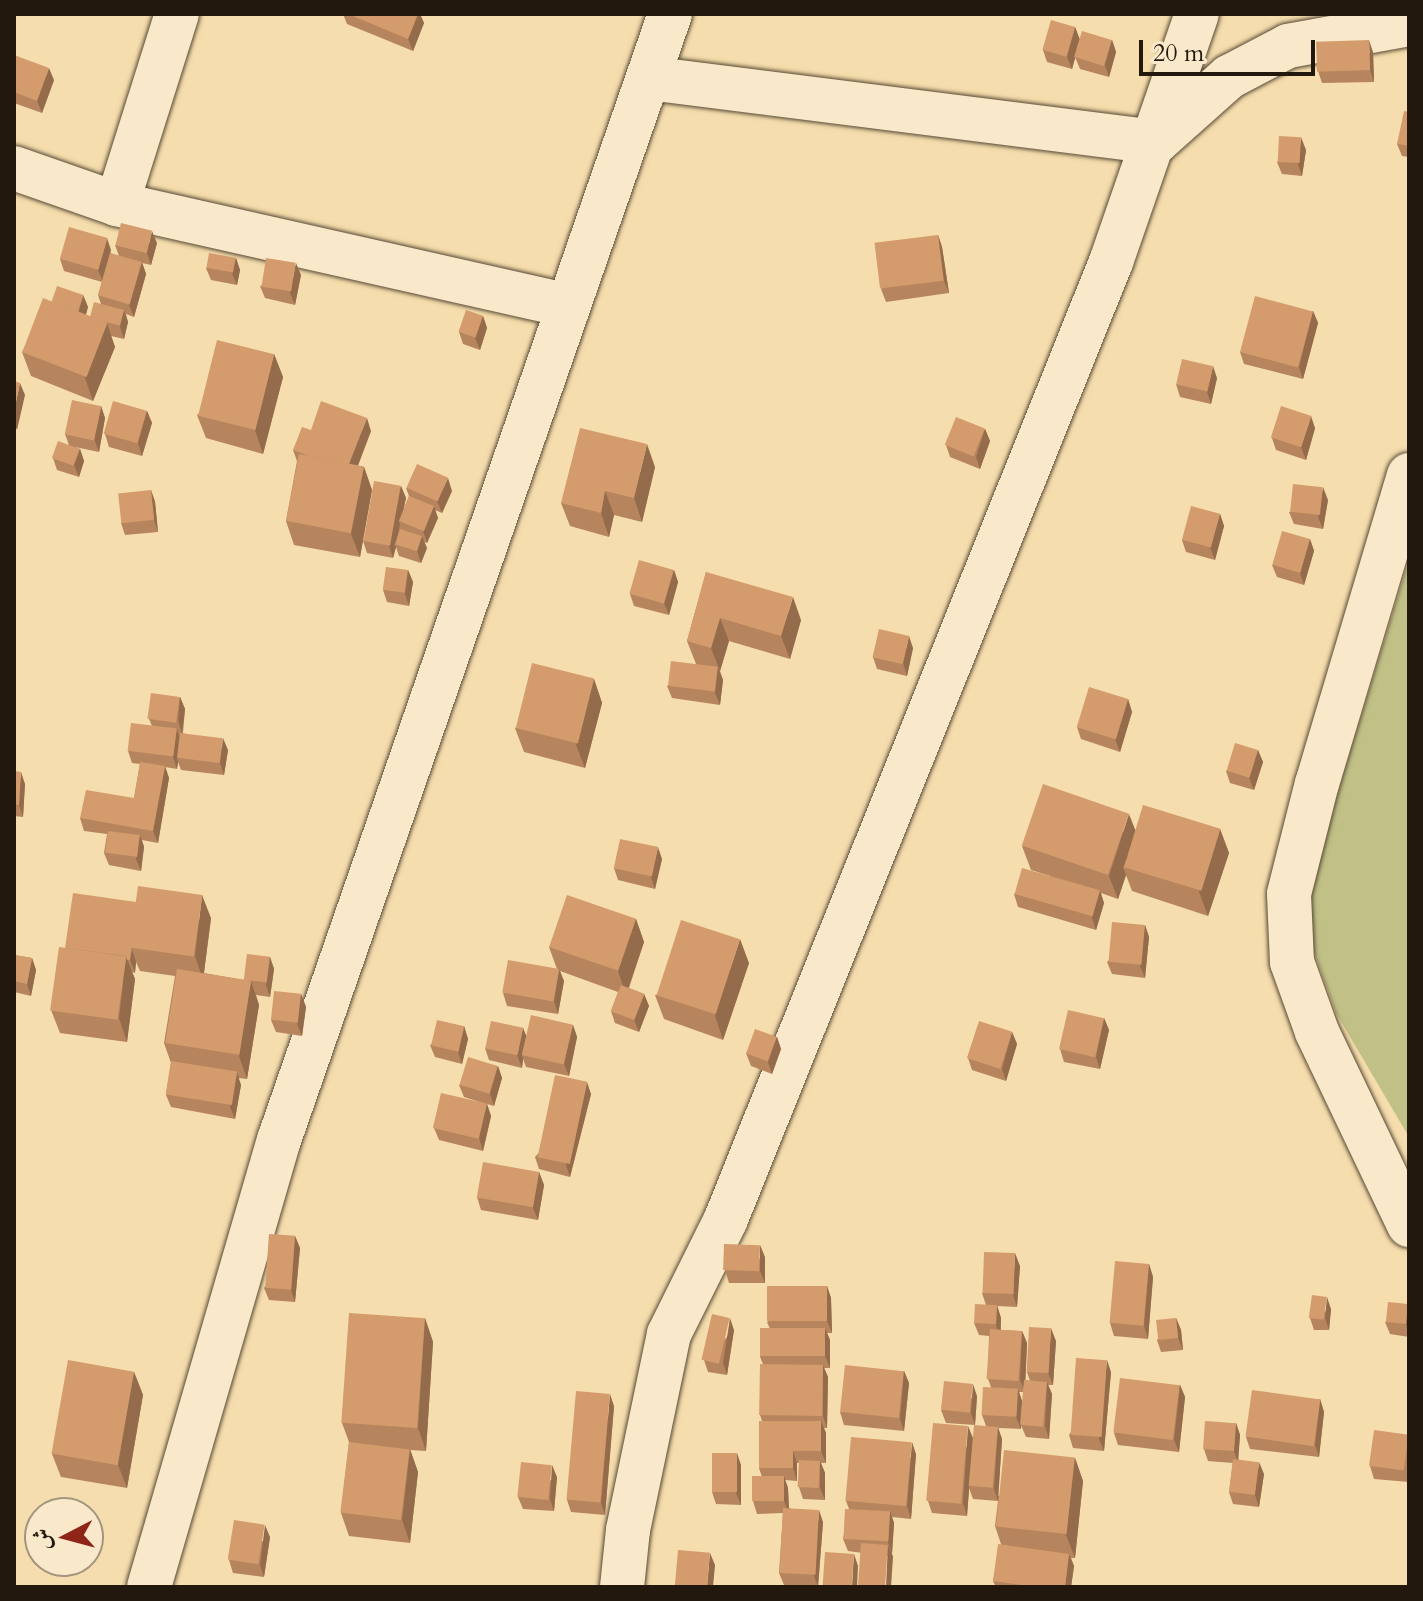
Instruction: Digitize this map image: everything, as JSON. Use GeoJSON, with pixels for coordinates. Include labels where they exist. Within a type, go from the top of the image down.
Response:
{"type":"FeatureCollection","features":[{"type":"Feature","properties":{"kind":"street"},"geometry":{"type":"LineString","coordinates":[[117,204],[177,14]]}},
{"type":"Feature","properties":{"kind":"street"},"geometry":{"type":"LineString","coordinates":[[149,1587],[279,1140],[670,14]]}},
{"type":"Feature","properties":{"kind":"street"},"geometry":{"type":"LineString","coordinates":[[622,1587],[628,1530],[669,1334],[726,1219],[1156,142],[1197,14]]}},
{"type":"Feature","properties":{"kind":"street"},"geometry":{"type":"LineString","coordinates":[[648,78],[1156,142],[1229,77],[1288,46],[1409,24]]}},
{"type":"Feature","properties":{"kind":"street"},"geometry":{"type":"LineString","coordinates":[[14,168],[117,204],[568,306]]}},
{"type":"Feature","properties":{"kind":"street"},"geometry":{"type":"LineString","coordinates":[[1409,475],[1317,783],[1289,894],[1292,962],[1317,1032],[1409,1225]]}},
{"type":"Feature","properties":{"kind":"shaded area"},"geometry":{"type":"Polygon","coordinates":[[[1409,560],[1409,1137],[1336,1013],[1308,935],[1308,889],[1409,560]]]}},
{"type":"Feature","properties":{"kind":"building"},"geometry":{"type":"Polygon","coordinates":[[[348,14],[418,14],[408,39],[348,14]]]}},
{"type":"Feature","properties":{"kind":"building"},"geometry":{"type":"Polygon","coordinates":[[[1051,20],[1075,27],[1066,57],[1042,50],[1051,20]]]}},
{"type":"Feature","properties":{"kind":"building"},"geometry":{"type":"Polygon","coordinates":[[[1082,31],[1112,40],[1104,66],[1074,57],[1082,31]]]}},
{"type":"Feature","properties":{"kind":"building"},"geometry":{"type":"Polygon","coordinates":[[[1369,40],[1370,70],[1317,72],[1316,42],[1369,40]]]}},
{"type":"Feature","properties":{"kind":"building"},"geometry":{"type":"Polygon","coordinates":[[[14,55],[49,68],[37,101],[14,92],[14,55]]]}},
{"type":"Feature","properties":{"kind":"building"},"geometry":{"type":"Polygon","coordinates":[[[1404,111],[1409,112],[1409,146],[1397,144],[1404,111]]]}},
{"type":"Feature","properties":{"kind":"building"},"geometry":{"type":"Polygon","coordinates":[[[1279,136],[1301,137],[1300,163],[1278,162],[1279,136]]]}},
{"type":"Feature","properties":{"kind":"building"},"geometry":{"type":"Polygon","coordinates":[[[121,223],[152,231],[146,253],[115,245],[121,223]]]}},
{"type":"Feature","properties":{"kind":"building"},"geometry":{"type":"Polygon","coordinates":[[[69,227],[107,238],[98,270],[60,259],[69,227]]]}},
{"type":"Feature","properties":{"kind":"building"},"geometry":{"type":"Polygon","coordinates":[[[938,235],[944,281],[880,288],[874,243],[938,235]]]}},
{"type":"Feature","properties":{"kind":"building"},"geometry":{"type":"Polygon","coordinates":[[[110,253],[142,262],[130,304],[98,295],[110,253]]]}},
{"type":"Feature","properties":{"kind":"building"},"geometry":{"type":"Polygon","coordinates":[[[209,253],[236,258],[233,272],[206,268],[209,253]]]}},
{"type":"Feature","properties":{"kind":"building"},"geometry":{"type":"Polygon","coordinates":[[[266,258],[296,263],[291,291],[261,287],[266,258]]]}},
{"type":"Feature","properties":{"kind":"building"},"geometry":{"type":"Polygon","coordinates":[[[57,286],[83,295],[78,311],[51,302],[57,286]]]}},
{"type":"Feature","properties":{"kind":"building"},"geometry":{"type":"Polygon","coordinates":[[[1255,296],[1313,312],[1298,368],[1240,352],[1255,296]]]}},
{"type":"Feature","properties":{"kind":"building"},"geometry":{"type":"Polygon","coordinates":[[[43,298],[107,323],[87,377],[22,352],[43,298]]]}},
{"type":"Feature","properties":{"kind":"building"},"geometry":{"type":"Polygon","coordinates":[[[94,302],[124,310],[120,325],[90,317],[94,302]]]}},
{"type":"Feature","properties":{"kind":"building"},"geometry":{"type":"Polygon","coordinates":[[[466,310],[483,316],[476,338],[459,332],[466,310]]]}},
{"type":"Feature","properties":{"kind":"building"},"geometry":{"type":"Polygon","coordinates":[[[217,340],[274,354],[255,430],[198,416],[217,340]]]}},
{"type":"Feature","properties":{"kind":"building"},"geometry":{"type":"Polygon","coordinates":[[[1182,359],[1213,366],[1207,392],[1176,384],[1182,359]]]}},
{"type":"Feature","properties":{"kind":"building"},"geometry":{"type":"Polygon","coordinates":[[[14,381],[20,383],[14,411],[14,381]]]}},
{"type":"Feature","properties":{"kind":"building"},"geometry":{"type":"Polygon","coordinates":[[[72,400],[101,406],[94,440],[65,434],[72,400]]]}},
{"type":"Feature","properties":{"kind":"building"},"geometry":{"type":"Polygon","coordinates":[[[113,401],[147,411],[137,443],[104,434],[113,401]]]}},
{"type":"Feature","properties":{"kind":"building"},"geometry":{"type":"Polygon","coordinates":[[[321,401],[367,418],[349,464],[293,450],[302,427],[311,430],[321,401]]]}},
{"type":"Feature","properties":{"kind":"building"},"geometry":{"type":"Polygon","coordinates":[[[1281,406],[1311,416],[1301,447],[1271,437],[1281,406]]]}},
{"type":"Feature","properties":{"kind":"building"},"geometry":{"type":"Polygon","coordinates":[[[956,417],[985,429],[974,456],[945,445],[956,417]]]}},
{"type":"Feature","properties":{"kind":"building"},"geometry":{"type":"Polygon","coordinates":[[[580,428],[647,444],[634,498],[605,491],[601,513],[561,503],[580,428]]]}},
{"type":"Feature","properties":{"kind":"building"},"geometry":{"type":"Polygon","coordinates":[[[58,441],[80,449],[73,466],[52,458],[58,441]]]}},
{"type":"Feature","properties":{"kind":"building"},"geometry":{"type":"Polygon","coordinates":[[[299,454],[364,467],[351,533],[286,521],[299,454]]]}},
{"type":"Feature","properties":{"kind":"building"},"geometry":{"type":"Polygon","coordinates":[[[417,464],[448,478],[437,502],[406,488],[417,464]]]}},
{"type":"Feature","properties":{"kind":"building"},"geometry":{"type":"Polygon","coordinates":[[[374,481],[401,486],[390,546],[363,541],[374,481]]]}},
{"type":"Feature","properties":{"kind":"building"},"geometry":{"type":"Polygon","coordinates":[[[1293,484],[1323,487],[1320,515],[1290,512],[1293,484]]]}},
{"type":"Feature","properties":{"kind":"building"},"geometry":{"type":"Polygon","coordinates":[[[151,490],[154,520],[121,523],[118,493],[151,490]]]}},
{"type":"Feature","properties":{"kind":"building"},"geometry":{"type":"Polygon","coordinates":[[[409,496],[434,506],[424,531],[399,521],[409,496]]]}},
{"type":"Feature","properties":{"kind":"building"},"geometry":{"type":"Polygon","coordinates":[[[1191,506],[1220,514],[1211,548],[1182,540],[1191,506]]]}},
{"type":"Feature","properties":{"kind":"building"},"geometry":{"type":"Polygon","coordinates":[[[400,529],[422,536],[417,551],[395,544],[400,529]]]}},
{"type":"Feature","properties":{"kind":"building"},"geometry":{"type":"Polygon","coordinates":[[[1282,531],[1310,539],[1300,573],[1272,565],[1282,531]]]}},
{"type":"Feature","properties":{"kind":"building"},"geometry":{"type":"Polygon","coordinates":[[[639,560],[674,570],[664,604],[629,594],[639,560]]]}},
{"type":"Feature","properties":{"kind":"building"},"geometry":{"type":"Polygon","coordinates":[[[386,567],[408,570],[405,593],[383,590],[386,567]]]}},
{"type":"Feature","properties":{"kind":"building"},"geometry":{"type":"Polygon","coordinates":[[[706,572],[793,597],[781,636],[720,618],[711,648],[687,641],[706,572]]]}},
{"type":"Feature","properties":{"kind":"building"},"geometry":{"type":"Polygon","coordinates":[[[879,629],[909,636],[903,664],[872,657],[879,629]]]}},
{"type":"Feature","properties":{"kind":"building"},"geometry":{"type":"Polygon","coordinates":[[[671,661],[718,667],[715,692],[668,686],[671,661]]]}},
{"type":"Feature","properties":{"kind":"building"},"geometry":{"type":"Polygon","coordinates":[[[532,663],[594,678],[578,743],[516,728],[532,663]]]}},
{"type":"Feature","properties":{"kind":"building"},"geometry":{"type":"Polygon","coordinates":[[[1089,687],[1128,699],[1116,739],[1077,727],[1089,687]]]}},
{"type":"Feature","properties":{"kind":"building"},"geometry":{"type":"Polygon","coordinates":[[[151,693],[180,697],[176,723],[147,719],[151,693]]]}},
{"type":"Feature","properties":{"kind":"building"},"geometry":{"type":"Polygon","coordinates":[[[131,723],[177,729],[173,756],[128,751],[131,723]]]}},
{"type":"Feature","properties":{"kind":"building"},"geometry":{"type":"Polygon","coordinates":[[[180,733],[223,738],[220,763],[177,758],[180,733]]]}},
{"type":"Feature","properties":{"kind":"building"},"geometry":{"type":"Polygon","coordinates":[[[1235,743],[1258,750],[1249,778],[1227,771],[1235,743]]]}},
{"type":"Feature","properties":{"kind":"building"},"geometry":{"type":"Polygon","coordinates":[[[140,762],[165,766],[153,831],[80,818],[86,790],[134,798],[140,762]]]}},
{"type":"Feature","properties":{"kind":"building"},"geometry":{"type":"Polygon","coordinates":[[[14,771],[21,772],[19,805],[14,804],[14,771]]]}},
{"type":"Feature","properties":{"kind":"building"},"geometry":{"type":"Polygon","coordinates":[[[1043,784],[1129,814],[1108,875],[1022,845],[1043,784]]]}},
{"type":"Feature","properties":{"kind":"building"},"geometry":{"type":"Polygon","coordinates":[[[1143,805],[1220,829],[1201,891],[1124,867],[1143,805]]]}},
{"type":"Feature","properties":{"kind":"building"},"geometry":{"type":"Polygon","coordinates":[[[108,831],[140,835],[137,857],[105,853],[108,831]]]}},
{"type":"Feature","properties":{"kind":"building"},"geometry":{"type":"Polygon","coordinates":[[[620,839],[658,847],[652,876],[614,868],[620,839]]]}},
{"type":"Feature","properties":{"kind":"building"},"geometry":{"type":"Polygon","coordinates":[[[1022,868],[1100,890],[1092,916],[1015,894],[1022,868]]]}},
{"type":"Feature","properties":{"kind":"building"},"geometry":{"type":"Polygon","coordinates":[[[138,886],[202,895],[194,956],[129,947],[138,886]]]}},
{"type":"Feature","properties":{"kind":"building"},"geometry":{"type":"Polygon","coordinates":[[[73,893],[136,902],[130,960],[126,956],[65,948],[73,893]]]}},
{"type":"Feature","properties":{"kind":"building"},"geometry":{"type":"Polygon","coordinates":[[[567,895],[636,919],[618,971],[549,947],[567,895]]]}},
{"type":"Feature","properties":{"kind":"building"},"geometry":{"type":"Polygon","coordinates":[[[681,920],[740,939],[716,1014],[657,995],[681,920]]]}},
{"type":"Feature","properties":{"kind":"building"},"geometry":{"type":"Polygon","coordinates":[[[1112,922],[1145,925],[1141,965],[1109,962],[1112,922]]]}},
{"type":"Feature","properties":{"kind":"building"},"geometry":{"type":"Polygon","coordinates":[[[59,947],[126,956],[117,1020],[50,1010],[59,947]]]}},
{"type":"Feature","properties":{"kind":"building"},"geometry":{"type":"Polygon","coordinates":[[[247,954],[270,957],[267,983],[244,980],[247,954]]]}},
{"type":"Feature","properties":{"kind":"building"},"geometry":{"type":"Polygon","coordinates":[[[14,955],[32,958],[27,984],[14,981],[14,955]]]}},
{"type":"Feature","properties":{"kind":"building"},"geometry":{"type":"Polygon","coordinates":[[[508,960],[559,969],[553,1002],[502,992],[508,960]]]}},
{"type":"Feature","properties":{"kind":"building"},"geometry":{"type":"Polygon","coordinates":[[[177,969],[251,981],[239,1055],[165,1043],[177,969]]]}},
{"type":"Feature","properties":{"kind":"building"},"geometry":{"type":"Polygon","coordinates":[[[621,985],[644,994],[634,1020],[611,1011],[621,985]]]}},
{"type":"Feature","properties":{"kind":"building"},"geometry":{"type":"Polygon","coordinates":[[[274,991],[301,994],[298,1023],[271,1020],[274,991]]]}},
{"type":"Feature","properties":{"kind":"building"},"geometry":{"type":"Polygon","coordinates":[[[1068,1010],[1104,1018],[1095,1057],[1059,1049],[1068,1010]]]}},
{"type":"Feature","properties":{"kind":"building"},"geometry":{"type":"Polygon","coordinates":[[[531,1015],[573,1025],[564,1065],[522,1055],[531,1015]]]}},
{"type":"Feature","properties":{"kind":"building"},"geometry":{"type":"Polygon","coordinates":[[[437,1020],[464,1026],[458,1052],[431,1045],[437,1020]]]}},
{"type":"Feature","properties":{"kind":"building"},"geometry":{"type":"Polygon","coordinates":[[[491,1021],[523,1028],[517,1055],[485,1048],[491,1021]]]}},
{"type":"Feature","properties":{"kind":"building"},"geometry":{"type":"Polygon","coordinates":[[[979,1021],[1012,1032],[1000,1069],[967,1058],[979,1021]]]}},
{"type":"Feature","properties":{"kind":"building"},"geometry":{"type":"Polygon","coordinates":[[[755,1029],[777,1037],[768,1061],[746,1053],[755,1029]]]}},
{"type":"Feature","properties":{"kind":"building"},"geometry":{"type":"Polygon","coordinates":[[[468,1057],[498,1066],[489,1094],[460,1085],[468,1057]]]}},
{"type":"Feature","properties":{"kind":"building"},"geometry":{"type":"Polygon","coordinates":[[[171,1061],[237,1071],[232,1105],[166,1095],[171,1061]]]}},
{"type":"Feature","properties":{"kind":"building"},"geometry":{"type":"Polygon","coordinates":[[[555,1075],[587,1082],[570,1164],[538,1157],[555,1075]]]}},
{"type":"Feature","properties":{"kind":"building"},"geometry":{"type":"Polygon","coordinates":[[[441,1093],[487,1104],[479,1139],[433,1128],[441,1093]]]}},
{"type":"Feature","properties":{"kind":"building"},"geometry":{"type":"Polygon","coordinates":[[[483,1162],[539,1172],[533,1207],[477,1197],[483,1162]]]}},
{"type":"Feature","properties":{"kind":"building"},"geometry":{"type":"Polygon","coordinates":[[[269,1234],[295,1236],[291,1290],[265,1288],[269,1234]]]}},
{"type":"Feature","properties":{"kind":"building"},"geometry":{"type":"Polygon","coordinates":[[[724,1244],[760,1245],[759,1271],[723,1270],[724,1244]]]}},
{"type":"Feature","properties":{"kind":"building"},"geometry":{"type":"Polygon","coordinates":[[[984,1252],[1015,1253],[1014,1294],[983,1293],[984,1252]]]}},
{"type":"Feature","properties":{"kind":"building"},"geometry":{"type":"Polygon","coordinates":[[[1115,1261],[1149,1264],[1143,1326],[1110,1323],[1115,1261]]]}},
{"type":"Feature","properties":{"kind":"building"},"geometry":{"type":"Polygon","coordinates":[[[767,1286],[827,1286],[827,1321],[767,1321],[767,1286]]]}},
{"type":"Feature","properties":{"kind":"building"},"geometry":{"type":"Polygon","coordinates":[[[1312,1295],[1327,1297],[1324,1320],[1309,1318],[1312,1295]]]}},
{"type":"Feature","properties":{"kind":"building"},"geometry":{"type":"Polygon","coordinates":[[[1388,1302],[1408,1304],[1406,1324],[1386,1322],[1388,1302]]]}},
{"type":"Feature","properties":{"kind":"building"},"geometry":{"type":"Polygon","coordinates":[[[975,1304],[997,1305],[996,1324],[974,1323],[975,1304]]]}},
{"type":"Feature","properties":{"kind":"building"},"geometry":{"type":"Polygon","coordinates":[[[349,1313],[425,1318],[417,1428],[341,1423],[349,1313]]]}},
{"type":"Feature","properties":{"kind":"building"},"geometry":{"type":"Polygon","coordinates":[[[712,1314],[730,1318],[719,1364],[701,1360],[712,1314]]]}},
{"type":"Feature","properties":{"kind":"building"},"geometry":{"type":"Polygon","coordinates":[[[1176,1318],[1178,1338],[1158,1340],[1156,1320],[1176,1318]]]}},
{"type":"Feature","properties":{"kind":"building"},"geometry":{"type":"Polygon","coordinates":[[[1029,1327],[1051,1328],[1049,1373],[1027,1372],[1029,1327]]]}},
{"type":"Feature","properties":{"kind":"building"},"geometry":{"type":"Polygon","coordinates":[[[760,1328],[825,1328],[825,1356],[760,1356],[760,1328]]]}},
{"type":"Feature","properties":{"kind":"building"},"geometry":{"type":"Polygon","coordinates":[[[990,1329],[1022,1331],[1018,1381],[987,1379],[990,1329]]]}},
{"type":"Feature","properties":{"kind":"building"},"geometry":{"type":"Polygon","coordinates":[[[1076,1358],[1107,1360],[1102,1437],[1071,1435],[1076,1358]]]}},
{"type":"Feature","properties":{"kind":"building"},"geometry":{"type":"Polygon","coordinates":[[[68,1360],[134,1372],[117,1465],[52,1454],[68,1360]]]}},
{"type":"Feature","properties":{"kind":"building"},"geometry":{"type":"Polygon","coordinates":[[[760,1364],[823,1365],[822,1416],[759,1415],[760,1364]]]}},
{"type":"Feature","properties":{"kind":"building"},"geometry":{"type":"Polygon","coordinates":[[[845,1365],[904,1371],[899,1418],[840,1412],[845,1365]]]}},
{"type":"Feature","properties":{"kind":"building"},"geometry":{"type":"Polygon","coordinates":[[[1120,1378],[1180,1385],[1173,1440],[1113,1433],[1120,1378]]]}},
{"type":"Feature","properties":{"kind":"building"},"geometry":{"type":"Polygon","coordinates":[[[1024,1380],[1047,1382],[1043,1427],[1020,1425],[1024,1380]]]}},
{"type":"Feature","properties":{"kind":"building"},"geometry":{"type":"Polygon","coordinates":[[[944,1381],[973,1384],[970,1413],[941,1410],[944,1381]]]}},
{"type":"Feature","properties":{"kind":"building"},"geometry":{"type":"Polygon","coordinates":[[[983,1387],[1018,1389],[1016,1417],[982,1415],[983,1387]]]}},
{"type":"Feature","properties":{"kind":"building"},"geometry":{"type":"Polygon","coordinates":[[[1252,1390],[1320,1400],[1314,1446],[1245,1437],[1252,1390]]]}},
{"type":"Feature","properties":{"kind":"building"},"geometry":{"type":"Polygon","coordinates":[[[576,1391],[610,1394],[600,1503],[567,1500],[576,1391]]]}},
{"type":"Feature","properties":{"kind":"building"},"geometry":{"type":"Polygon","coordinates":[[[759,1421],[821,1421],[821,1451],[793,1451],[793,1468],[759,1468],[759,1421]]]}},
{"type":"Feature","properties":{"kind":"building"},"geometry":{"type":"Polygon","coordinates":[[[1205,1421],[1236,1423],[1234,1451],[1203,1449],[1205,1421]]]}},
{"type":"Feature","properties":{"kind":"building"},"geometry":{"type":"Polygon","coordinates":[[[933,1423],[968,1426],[961,1504],[926,1501],[933,1423]]]}},
{"type":"Feature","properties":{"kind":"building"},"geometry":{"type":"Polygon","coordinates":[[[974,1425],[998,1427],[993,1488],[969,1486],[974,1425]]]}},
{"type":"Feature","properties":{"kind":"building"},"geometry":{"type":"Polygon","coordinates":[[[1374,1430],[1409,1435],[1404,1471],[1369,1466],[1374,1430]]]}},
{"type":"Feature","properties":{"kind":"building"},"geometry":{"type":"Polygon","coordinates":[[[851,1437],[912,1442],[906,1506],[845,1501],[851,1437]]]}},
{"type":"Feature","properties":{"kind":"building"},"geometry":{"type":"Polygon","coordinates":[[[349,1442],[410,1449],[401,1520],[340,1512],[349,1442]]]}},
{"type":"Feature","properties":{"kind":"building"},"geometry":{"type":"Polygon","coordinates":[[[1004,1450],[1075,1457],[1067,1534],[996,1527],[1004,1450]]]}},
{"type":"Feature","properties":{"kind":"building"},"geometry":{"type":"Polygon","coordinates":[[[712,1453],[737,1453],[737,1492],[712,1492],[712,1453]]]}},
{"type":"Feature","properties":{"kind":"building"},"geometry":{"type":"Polygon","coordinates":[[[1233,1459],[1259,1462],[1255,1495],[1229,1492],[1233,1459]]]}},
{"type":"Feature","properties":{"kind":"building"},"geometry":{"type":"Polygon","coordinates":[[[799,1460],[820,1461],[819,1488],[798,1487],[799,1460]]]}},
{"type":"Feature","properties":{"kind":"building"},"geometry":{"type":"Polygon","coordinates":[[[521,1462],[552,1465],[548,1500],[517,1497],[521,1462]]]}},
{"type":"Feature","properties":{"kind":"building"},"geometry":{"type":"Polygon","coordinates":[[[752,1476],[784,1476],[784,1501],[752,1501],[752,1476]]]}},
{"type":"Feature","properties":{"kind":"building"},"geometry":{"type":"Polygon","coordinates":[[[783,1508],[819,1510],[816,1575],[780,1573],[783,1508]]]}},
{"type":"Feature","properties":{"kind":"building"},"geometry":{"type":"Polygon","coordinates":[[[845,1509],[890,1511],[888,1541],[843,1539],[845,1509]]]}},
{"type":"Feature","properties":{"kind":"building"},"geometry":{"type":"Polygon","coordinates":[[[234,1520],[265,1525],[258,1564],[228,1560],[234,1520]]]}},
{"type":"Feature","properties":{"kind":"building"},"geometry":{"type":"Polygon","coordinates":[[[861,1543],[888,1545],[885,1587],[858,1587],[861,1543]]]}},
{"type":"Feature","properties":{"kind":"building"},"geometry":{"type":"Polygon","coordinates":[[[998,1544],[1069,1554],[1065,1587],[1036,1587],[993,1581],[998,1544]]]}},
{"type":"Feature","properties":{"kind":"building"},"geometry":{"type":"Polygon","coordinates":[[[678,1550],[710,1553],[707,1587],[675,1587],[678,1550]]]}},
{"type":"Feature","properties":{"kind":"building"},"geometry":{"type":"Polygon","coordinates":[[[825,1552],[854,1554],[852,1587],[823,1587],[825,1552]]]}}]}
